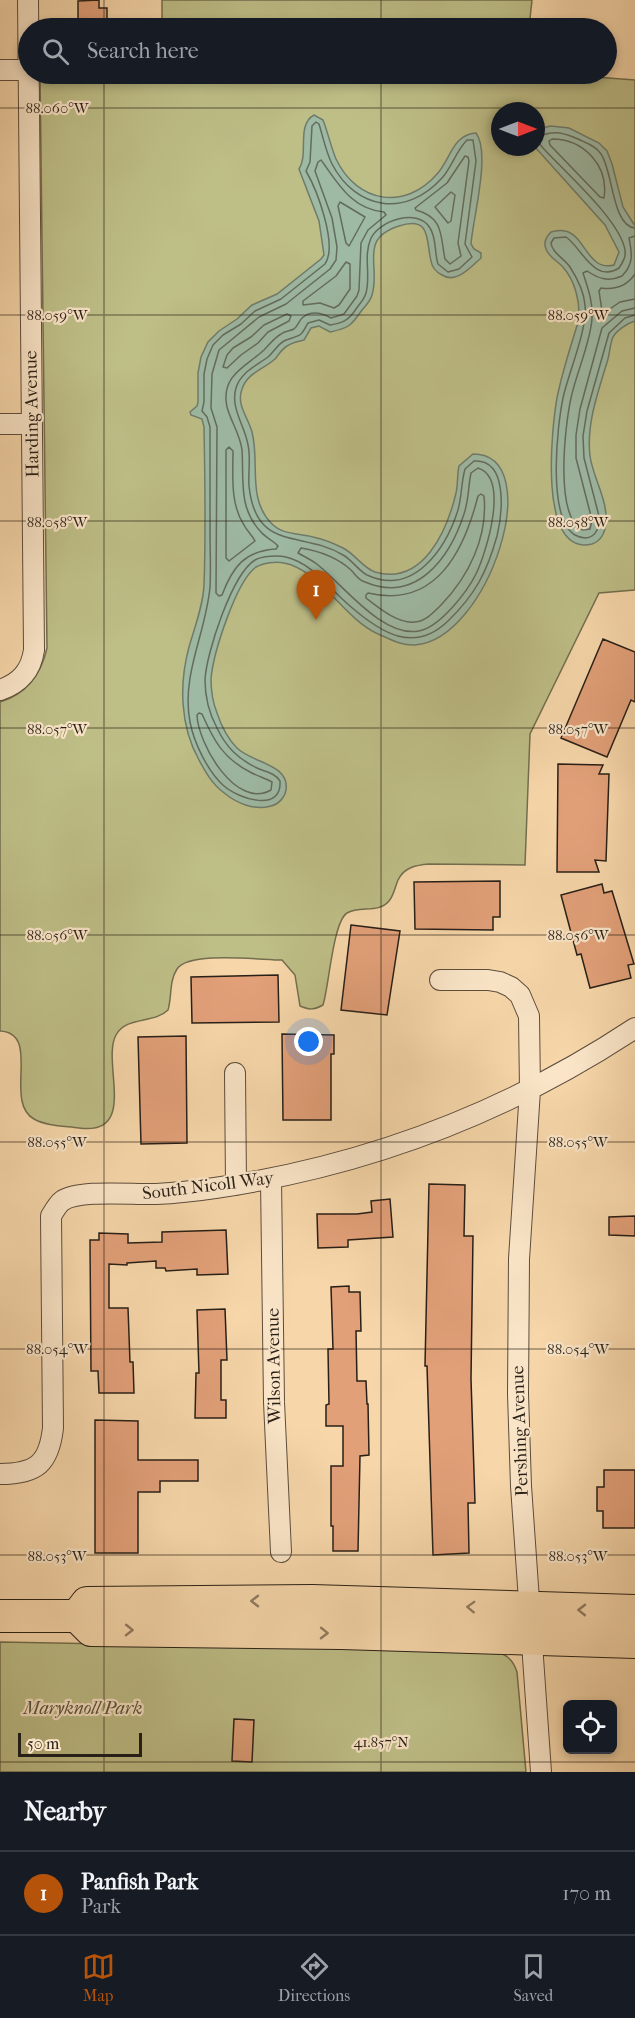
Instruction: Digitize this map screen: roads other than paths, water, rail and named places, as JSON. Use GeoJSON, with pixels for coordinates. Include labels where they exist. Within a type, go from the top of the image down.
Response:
{"type":"FeatureCollection","features":[{"type":"Feature","properties":{"kind":"main road"},"geometry":{"type":"LineString","coordinates":[[0,1616],[77,1616],[87,1603],[312,1601],[530,1624],[635,1642]]}},
{"type":"Feature","properties":{"kind":"main road"},"geometry":{"type":"LineString","coordinates":[[530,1624],[635,1611]]}},
{"type":"Feature","properties":{"kind":"street","name":"Harding Avenue"},"geometry":{"type":"LineString","coordinates":[[28,0],[28,18]]}},
{"type":"Feature","properties":{"kind":"street"},"geometry":{"type":"LineString","coordinates":[[0,70],[18,70]]}},
{"type":"Feature","properties":{"kind":"street","name":"Harding Avenue"},"geometry":{"type":"LineString","coordinates":[[0,690],[10,686],[26,673],[32,663],[34,650],[28,84]]}},
{"type":"Feature","properties":{"kind":"street"},"geometry":{"type":"LineString","coordinates":[[0,424],[32,424]]}},
{"type":"Feature","properties":{"kind":"street","name":"Pershing Avenue"},"geometry":{"type":"LineString","coordinates":[[440,980],[500,982],[511,987],[520,995],[529,1016],[530,1090],[519,1259],[518,1325],[521,1475],[540,1772]]}},
{"type":"Feature","properties":{"kind":"street","name":"South Nicoll Way"},"geometry":{"type":"LineString","coordinates":[[0,1474],[26,1471],[41,1464],[50,1449],[53,1428],[51,1215],[62,1201],[80,1195],[159,1194],[271,1180],[400,1145],[459,1122],[530,1090],[576,1065],[635,1028]]}},
{"type":"Feature","properties":{"kind":"street"},"geometry":{"type":"LineString","coordinates":[[235,1073],[236,1185]]}},
{"type":"Feature","properties":{"kind":"street","name":"Wilson Avenue"},"geometry":{"type":"LineString","coordinates":[[271,1180],[274,1391],[280,1552]]}},
{"type":"Feature","properties":{"kind":"water"},"geometry":{"type":"Polygon","coordinates":[[[314,115],[323,120],[336,159],[345,174],[356,185],[369,193],[382,197],[397,197],[424,186],[442,168],[457,143],[462,138],[476,133],[480,142],[482,170],[471,244],[481,253],[481,258],[463,274],[452,278],[447,277],[432,265],[422,227],[410,224],[386,232],[375,246],[374,284],[371,297],[352,323],[346,328],[330,332],[319,326],[311,328],[304,340],[285,347],[275,359],[248,379],[242,389],[240,400],[252,432],[257,491],[264,513],[280,530],[332,543],[347,551],[371,570],[392,574],[407,571],[430,552],[452,508],[457,490],[459,466],[473,454],[495,462],[506,483],[507,513],[500,548],[486,582],[466,613],[442,635],[415,645],[395,641],[364,626],[320,584],[297,567],[281,562],[262,564],[248,575],[227,619],[216,653],[211,683],[212,696],[223,727],[237,748],[276,769],[286,781],[285,793],[279,802],[271,806],[258,807],[234,800],[212,781],[193,747],[185,719],[184,675],[202,601],[205,546],[204,427],[202,419],[191,415],[190,412],[197,406],[198,373],[201,357],[208,342],[252,305],[277,294],[324,255],[319,221],[299,169],[303,156],[305,126],[314,115]]]}},
{"type":"Feature","properties":{"kind":"water"},"geometry":{"type":"Polygon","coordinates":[[[546,127],[569,128],[599,143],[607,151],[623,207],[635,226],[635,321],[623,327],[613,337],[594,407],[590,431],[590,456],[606,514],[604,533],[598,541],[592,544],[575,543],[563,531],[555,511],[551,460],[555,413],[559,388],[579,312],[576,291],[570,278],[562,266],[549,254],[545,242],[551,232],[565,231],[577,239],[592,258],[605,266],[614,265],[619,252],[605,225],[543,156],[545,156],[546,127]]]}},
{"type":"Feature","properties":{"kind":"place","name":"Panfish Park"},"geometry":{"type":"Point","coordinates":[316,620]}},
{"type":"Feature","properties":{"kind":"park label","name":"Maryknoll Park"},"geometry":{"type":"Point","coordinates":[83,1708]}}]}
